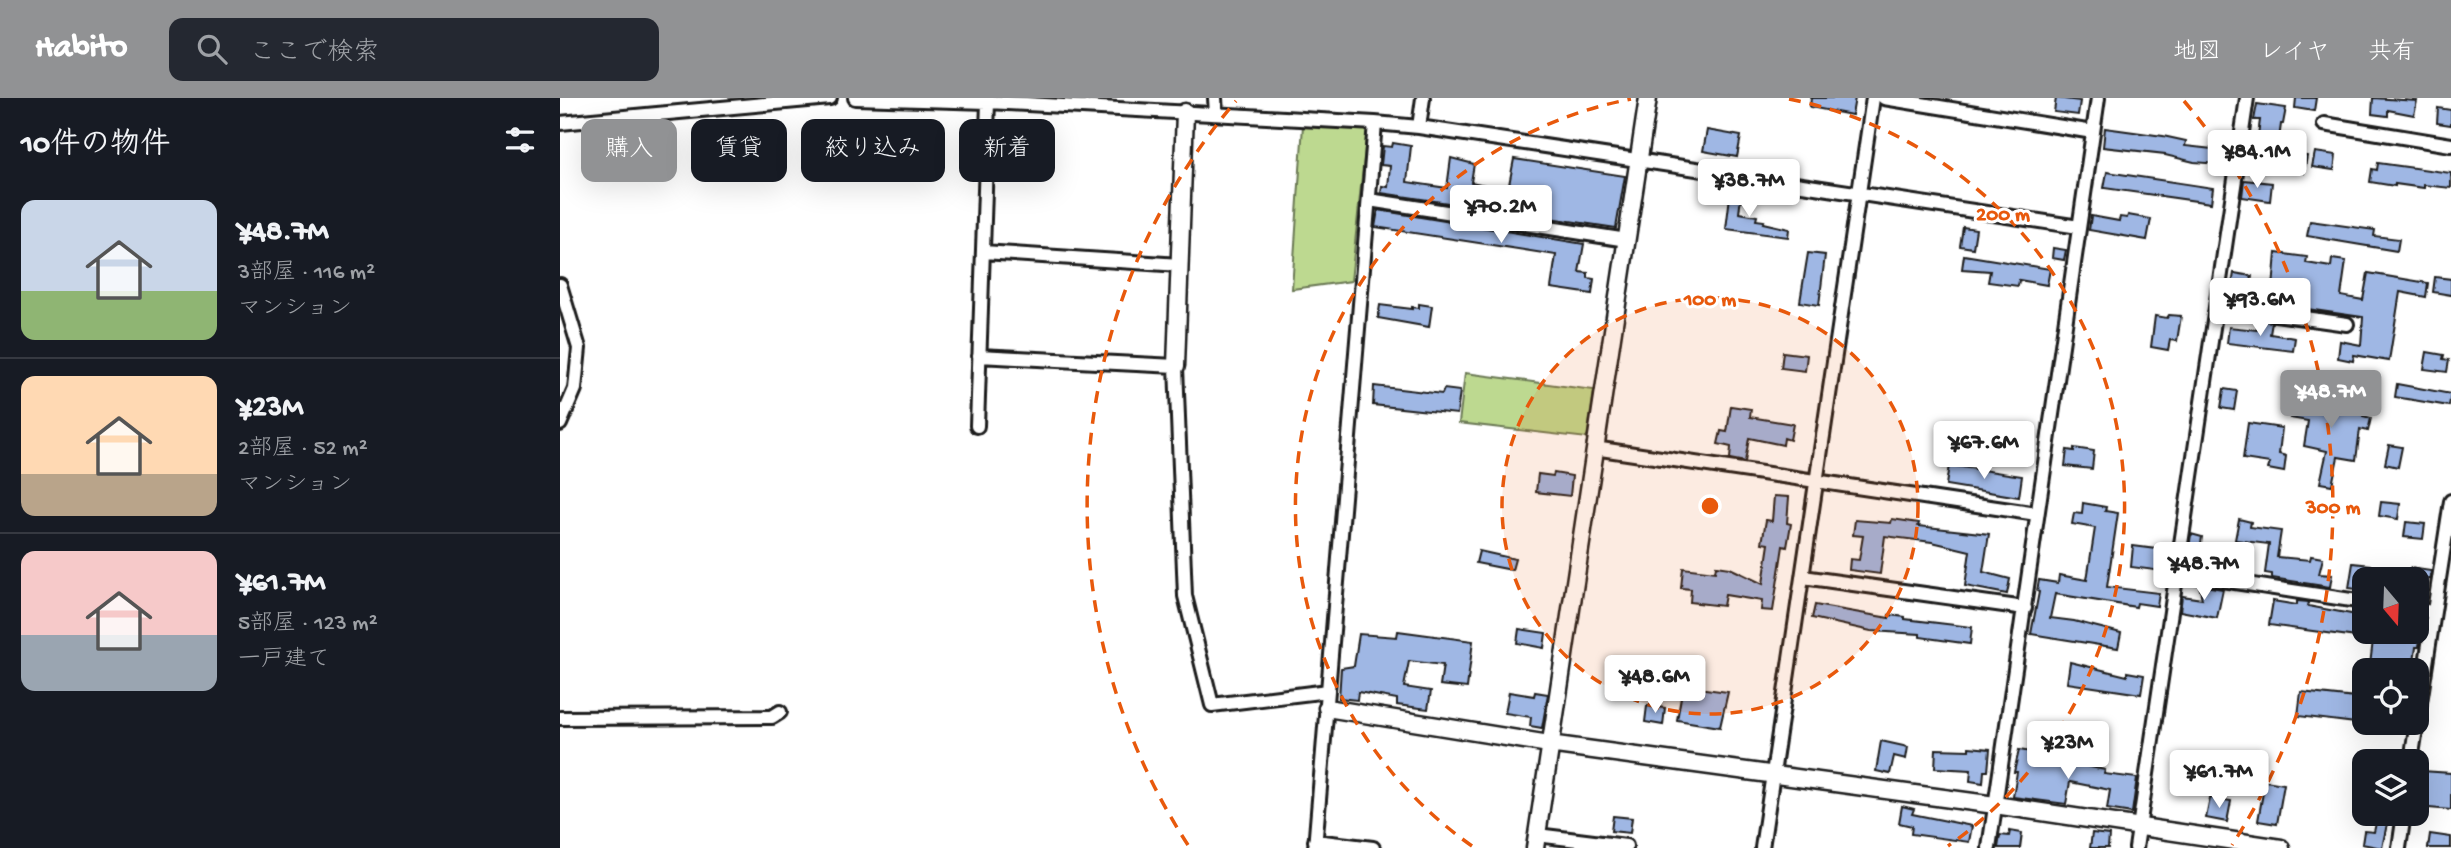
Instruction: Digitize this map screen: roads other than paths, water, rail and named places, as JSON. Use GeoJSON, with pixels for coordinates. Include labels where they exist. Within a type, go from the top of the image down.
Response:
{"type":"FeatureCollection","features":[{"type":"Feature","properties":{"kind":"street"},"geometry":{"type":"LineString","coordinates":[[560,123],[830,98]]}},
{"type":"Feature","properties":{"kind":"street"},"geometry":{"type":"LineString","coordinates":[[855,98],[1185,112],[1419,127],[2079,227]]}},
{"type":"Feature","properties":{"kind":"street"},"geometry":{"type":"LineString","coordinates":[[1215,98],[1216,114]]}},
{"type":"Feature","properties":{"kind":"street"},"geometry":{"type":"LineString","coordinates":[[1419,127],[1423,98]]}},
{"type":"Feature","properties":{"kind":"street"},"geometry":{"type":"LineString","coordinates":[[1626,846],[1536,841],[1647,98]]}},
{"type":"Feature","properties":{"kind":"street"},"geometry":{"type":"LineString","coordinates":[[1762,848],[1873,98]]}},
{"type":"Feature","properties":{"kind":"street"},"geometry":{"type":"LineString","coordinates":[[1884,98],[2093,132]]}},
{"type":"Feature","properties":{"kind":"street"},"geometry":{"type":"LineString","coordinates":[[1989,848],[2098,98]]}},
{"type":"Feature","properties":{"kind":"street"},"geometry":{"type":"LineString","coordinates":[[2136,848],[2248,98]]}},
{"type":"Feature","properties":{"kind":"street"},"geometry":{"type":"LineString","coordinates":[[977,426],[988,103]]}},
{"type":"Feature","properties":{"kind":"street"},"geometry":{"type":"LineString","coordinates":[[1185,112],[1176,366],[1185,596],[1212,705],[1328,691]]}},
{"type":"Feature","properties":{"kind":"street"},"geometry":{"type":"LineString","coordinates":[[1373,848],[1315,844],[1376,123]]}},
{"type":"Feature","properties":{"kind":"street"},"geometry":{"type":"LineString","coordinates":[[2324,124],[2451,145]]}},
{"type":"Feature","properties":{"kind":"street"},"geometry":{"type":"LineString","coordinates":[[1369,200],[1627,240]]}},
{"type":"Feature","properties":{"kind":"street"},"geometry":{"type":"LineString","coordinates":[[983,252],[1180,265]]}},
{"type":"Feature","properties":{"kind":"street"},"geometry":{"type":"LineString","coordinates":[[560,285],[579,348],[575,389],[560,424]]}},
{"type":"Feature","properties":{"kind":"street"},"geometry":{"type":"LineString","coordinates":[[2218,306],[2347,324]]}},
{"type":"Feature","properties":{"kind":"street"},"geometry":{"type":"LineString","coordinates":[[979,356],[1176,366]]}},
{"type":"Feature","properties":{"kind":"street"},"geometry":{"type":"LineString","coordinates":[[1594,448],[2037,514]]}},
{"type":"Feature","properties":{"kind":"street"},"geometry":{"type":"LineString","coordinates":[[2413,749],[2433,612],[2445,581],[2451,501]]}},
{"type":"Feature","properties":{"kind":"street"},"geometry":{"type":"LineString","coordinates":[[2176,573],[2352,600]]}},
{"type":"Feature","properties":{"kind":"street"},"geometry":{"type":"LineString","coordinates":[[1803,577],[2025,608]]}},
{"type":"Feature","properties":{"kind":"street"},"geometry":{"type":"LineString","coordinates":[[2429,612],[2433,612]]}},
{"type":"Feature","properties":{"kind":"street"},"geometry":{"type":"LineString","coordinates":[[1327,708],[1549,744],[1995,805],[2281,848]]}},
{"type":"Feature","properties":{"kind":"street"},"geometry":{"type":"LineString","coordinates":[[560,718],[772,717],[780,712]]}},
{"type":"Feature","properties":{"kind":"street"},"geometry":{"type":"LineString","coordinates":[[2399,848],[2402,826]]}}]}
